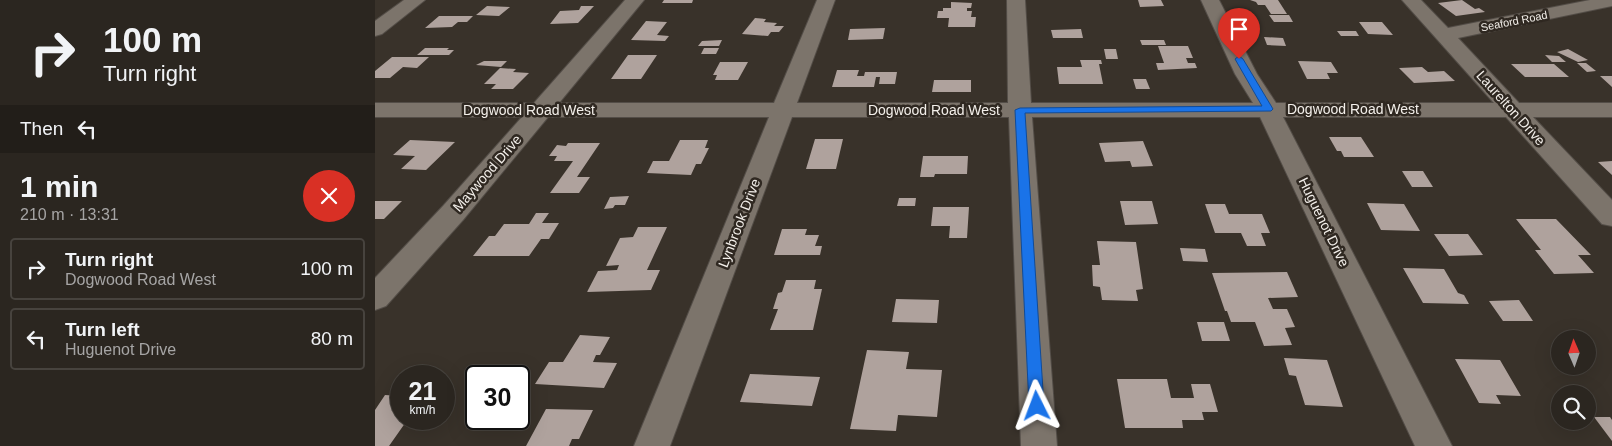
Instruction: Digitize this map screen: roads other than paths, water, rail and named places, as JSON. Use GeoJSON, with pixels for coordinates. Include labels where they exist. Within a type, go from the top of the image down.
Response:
{"type":"FeatureCollection","features":[{"type":"Feature","properties":{"kind":"street"},"geometry":{"type":"LineString","coordinates":[[375,30],[415,0]]}},
{"type":"Feature","properties":{"kind":"street","name":"Maywood Drive"},"geometry":{"type":"LineString","coordinates":[[375,298],[453,213],[635,0]]}},
{"type":"Feature","properties":{"kind":"street","name":"Lynbrook Drive"},"geometry":{"type":"LineString","coordinates":[[652,446],[826,0]]}},
{"type":"Feature","properties":{"kind":"street"},"geometry":{"type":"LineString","coordinates":[[1016,0],[1020,110],[1039,446]]}},
{"type":"Feature","properties":{"kind":"street","name":"Huguenot Drive"},"geometry":{"type":"LineString","coordinates":[[1210,0],[1246,74],[1268,109],[1435,446]]}},
{"type":"Feature","properties":{"kind":"street","name":"Laurelton Drive"},"geometry":{"type":"LineString","coordinates":[[1411,0],[1612,217]]}},
{"type":"Feature","properties":{"kind":"street","name":"Seaford Road"},"geometry":{"type":"LineString","coordinates":[[1445,35],[1612,1]]}},
{"type":"Feature","properties":{"kind":"street","name":"Dogwood Road West"},"geometry":{"type":"LineString","coordinates":[[375,110],[1612,110]]}}]}
